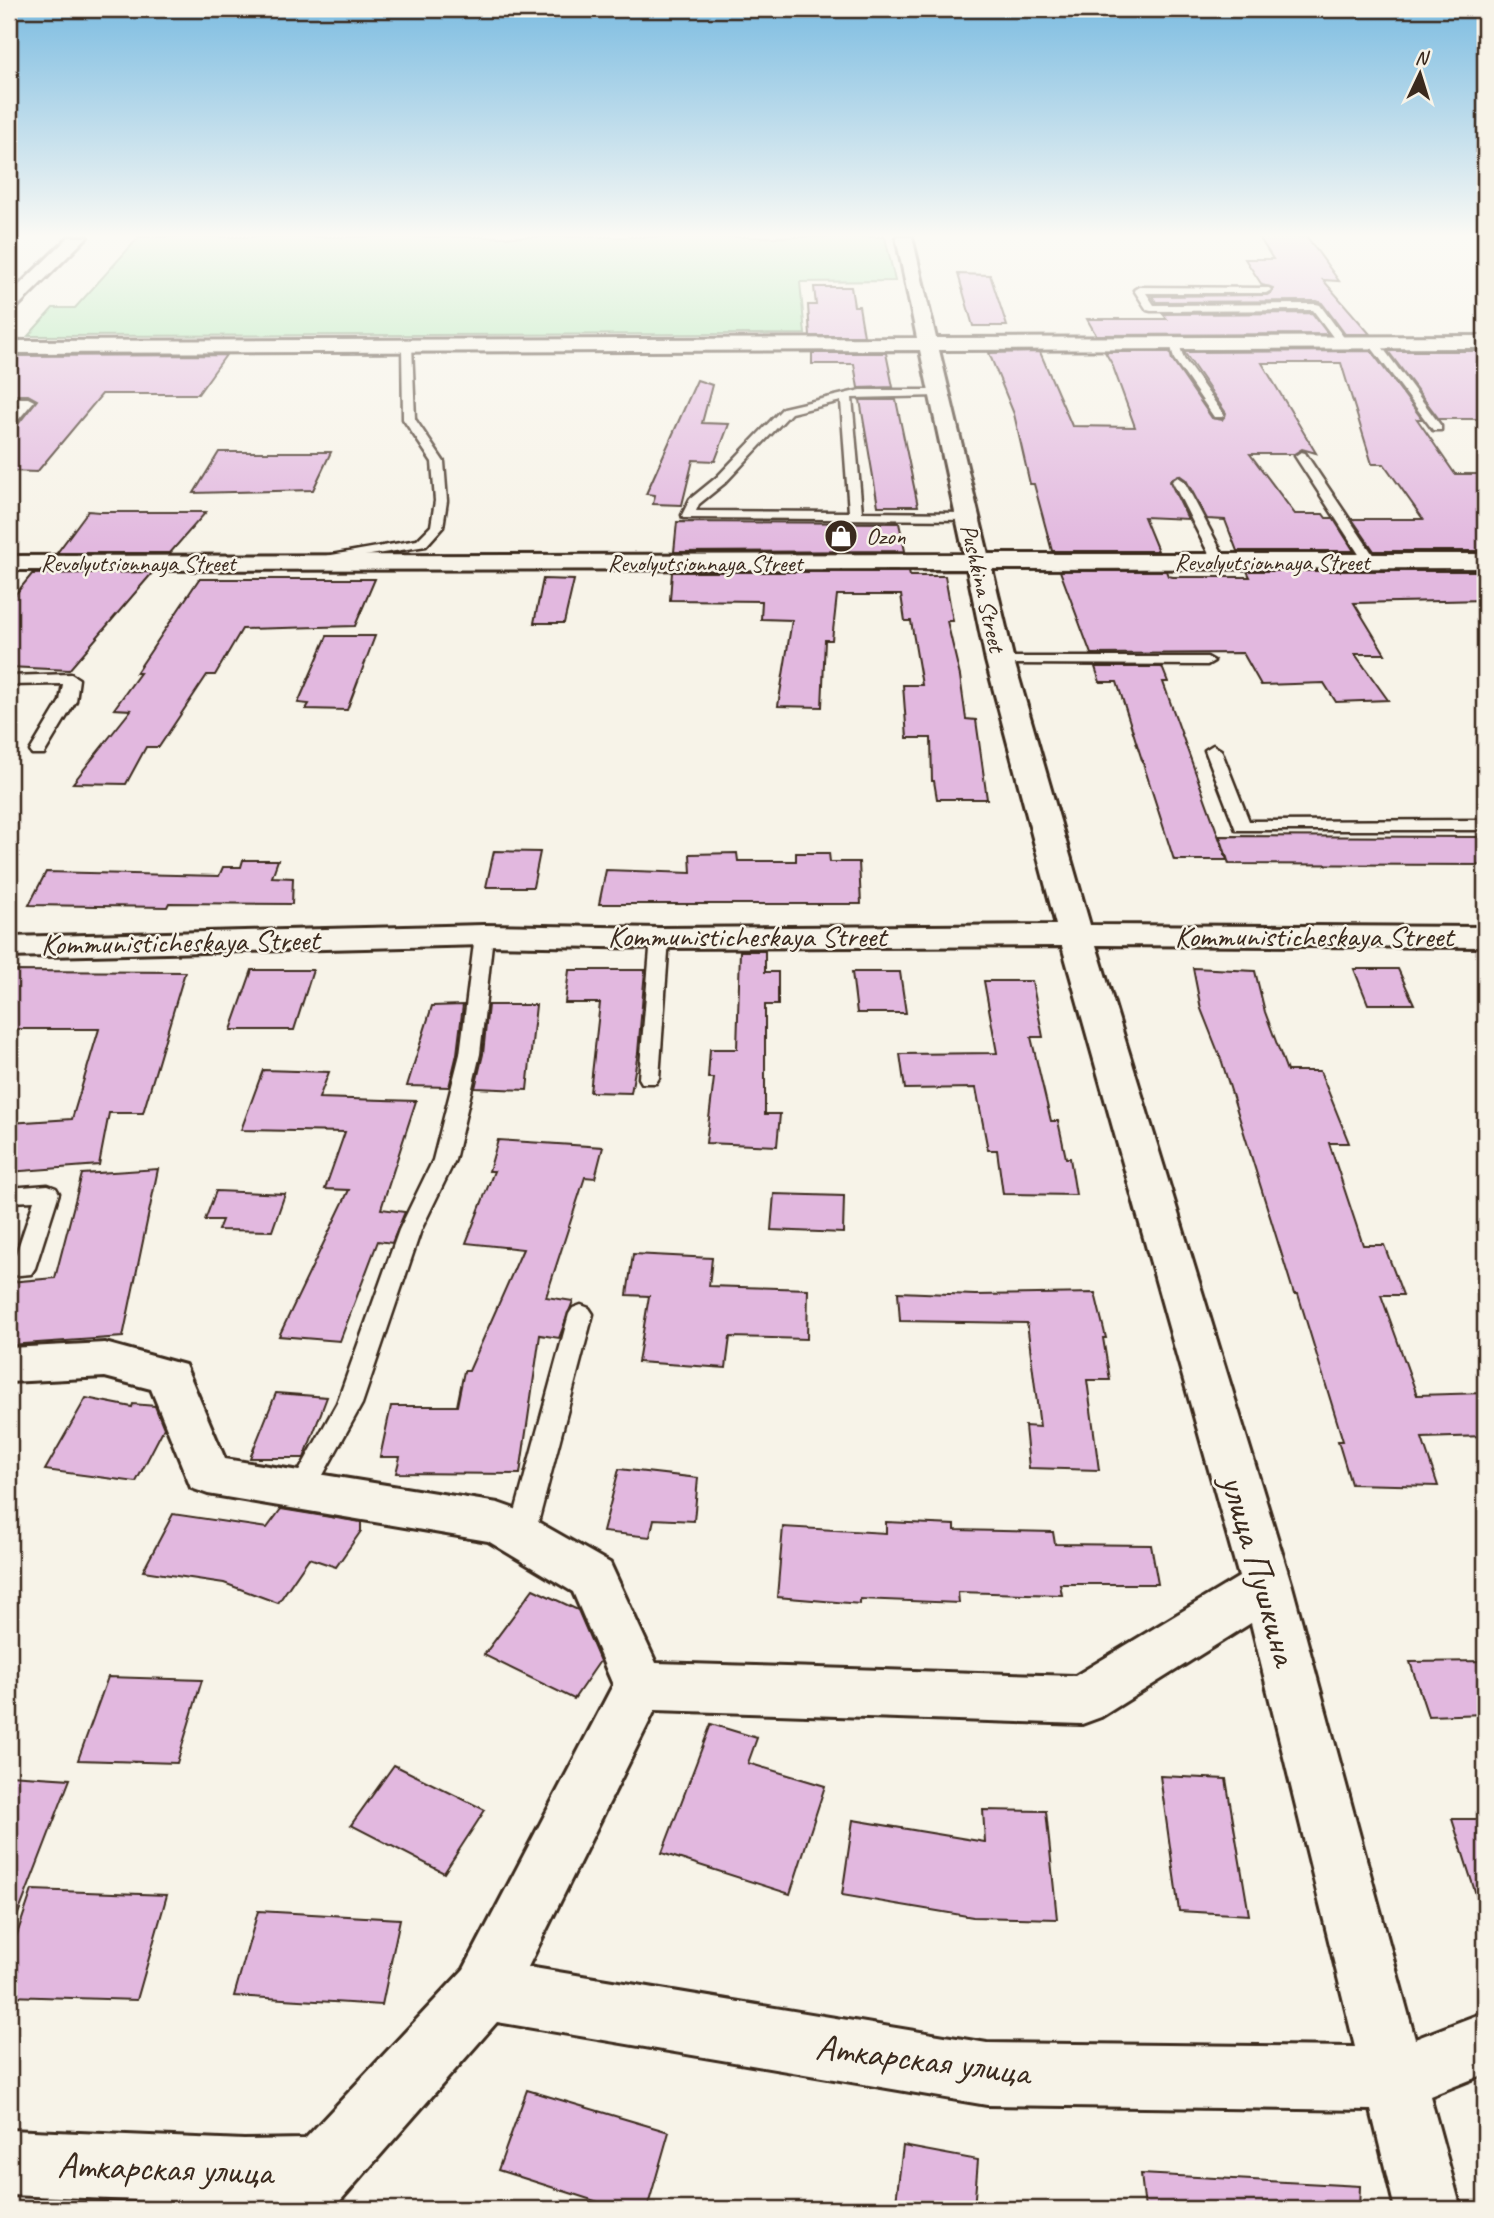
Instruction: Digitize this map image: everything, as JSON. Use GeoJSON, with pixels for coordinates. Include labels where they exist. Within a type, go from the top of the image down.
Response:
{"type":"FeatureCollection","features":[{"type":"Feature","properties":{"kind":"street","name":"Pushkina Street"},"geometry":{"type":"LineString","coordinates":[[926,341],[1000,661],[1076,935]]}},
{"type":"Feature","properties":{"kind":"street"},"geometry":{"type":"LineString","coordinates":[[9,347],[1485,342]]}},
{"type":"Feature","properties":{"kind":"street","name":"Revolyutsionnaya Street"},"geometry":{"type":"LineString","coordinates":[[9,563],[1485,561]]}},
{"type":"Feature","properties":{"kind":"street","name":"Kommunisticheskaya Street"},"geometry":{"type":"LineString","coordinates":[[9,947],[484,935],[660,938],[1076,935],[1485,937]]}},
{"type":"Feature","properties":{"kind":"street","name":"улица Пушкина"},"geometry":{"type":"LineString","coordinates":[[1076,935],[1267,1586],[1428,2209]]}},
{"type":"Feature","properties":{"kind":"street"},"geometry":{"type":"LineString","coordinates":[[9,1365],[105,1360],[169,1377],[208,1475],[498,1523],[592,1578],[640,1686]]}},
{"type":"Feature","properties":{"kind":"street"},"geometry":{"type":"LineString","coordinates":[[640,1686],[1082,1700],[1267,1586]]}},
{"type":"Feature","properties":{"kind":"street"},"geometry":{"type":"LineString","coordinates":[[307,2190],[485,1990],[640,1686]]}},
{"type":"Feature","properties":{"kind":"street","name":"Аткарская улица"},"geometry":{"type":"LineString","coordinates":[[485,1990],[987,2074],[1394,2079],[1485,2043]]}},
{"type":"Feature","properties":{"kind":"street","name":"Аткарская улица"},"geometry":{"type":"LineString","coordinates":[[9,2163],[244,2173],[307,2190]]}},
{"type":"Feature","properties":{"kind":"lane"},"geometry":{"type":"LineString","coordinates":[[1373,342],[1437,428]]}},
{"type":"Feature","properties":{"kind":"lane"},"geometry":{"type":"LineString","coordinates":[[1174,344],[1179,359],[1219,415]]}},
{"type":"Feature","properties":{"kind":"lane"},"geometry":{"type":"LineString","coordinates":[[306,563],[421,543],[437,527],[441,501],[438,462],[409,419],[407,345]]}},
{"type":"Feature","properties":{"kind":"lane"},"geometry":{"type":"LineString","coordinates":[[939,393],[846,394],[787,410],[721,480],[694,502],[688,514],[967,517]]}},
{"type":"Feature","properties":{"kind":"lane"},"geometry":{"type":"LineString","coordinates":[[846,394],[856,515]]}},
{"type":"Feature","properties":{"kind":"lane"},"geometry":{"type":"LineString","coordinates":[[9,401],[28,401],[9,424]]}},
{"type":"Feature","properties":{"kind":"lane"},"geometry":{"type":"LineString","coordinates":[[1301,456],[1371,562]]}},
{"type":"Feature","properties":{"kind":"lane"},"geometry":{"type":"LineString","coordinates":[[1178,481],[1220,562]]}},
{"type":"Feature","properties":{"kind":"lane"},"geometry":{"type":"LineString","coordinates":[[1000,661],[1207,661]]}},
{"type":"Feature","properties":{"kind":"lane"},"geometry":{"type":"LineString","coordinates":[[9,680],[71,679],[68,701],[38,751]]}},
{"type":"Feature","properties":{"kind":"lane"},"geometry":{"type":"LineString","coordinates":[[1213,750],[1242,826],[1485,825]]}},
{"type":"Feature","properties":{"kind":"lane"},"geometry":{"type":"LineString","coordinates":[[308,1491],[310,1475],[349,1404],[410,1230],[444,1160],[470,1054],[484,935]]}},
{"type":"Feature","properties":{"kind":"lane"},"geometry":{"type":"LineString","coordinates":[[649,1078],[660,938]]}},
{"type":"Feature","properties":{"kind":"lane"},"geometry":{"type":"LineString","coordinates":[[9,1195],[48,1193],[23,1268],[9,1268]]}},
{"type":"Feature","properties":{"kind":"lane"},"geometry":{"type":"LineString","coordinates":[[521,1538],[581,1314]]}},
{"type":"Feature","properties":{"kind":"building"},"geometry":{"type":"Polygon","coordinates":[[[1371,351],[1422,419],[1417,419],[1455,474],[1485,474],[1485,551],[1374,551],[1352,519],[1423,519],[1384,464],[1372,464],[1341,363],[1262,363],[1316,453],[1302,449],[1294,454],[1250,454],[1295,514],[1323,514],[1326,518],[1333,518],[1354,551],[1237,551],[1225,520],[1207,519],[1186,480],[1179,475],[1170,482],[1188,519],[1144,517],[1158,551],[1052,551],[1034,484],[1030,484],[1014,414],[989,353],[1040,352],[1072,426],[1135,427],[1105,352],[1170,352],[1172,360],[1212,418],[1222,420],[1226,413],[1184,352],[1371,351]]]}},
{"type":"Feature","properties":{"kind":"building"},"geometry":{"type":"Polygon","coordinates":[[[1388,351],[1485,351],[1485,419],[1439,419],[1388,351]]]}},
{"type":"Feature","properties":{"kind":"building"},"geometry":{"type":"Polygon","coordinates":[[[812,353],[886,353],[893,387],[858,388],[854,364],[812,364],[812,353]]]}},
{"type":"Feature","properties":{"kind":"building"},"geometry":{"type":"Polygon","coordinates":[[[226,355],[198,394],[102,394],[37,472],[9,471],[9,429],[15,428],[37,400],[28,395],[9,395],[9,356],[226,355]]]}},
{"type":"Feature","properties":{"kind":"building"},"geometry":{"type":"Polygon","coordinates":[[[697,380],[712,385],[702,423],[729,424],[715,461],[693,460],[682,505],[653,504],[655,495],[646,494],[697,380]]]}},
{"type":"Feature","properties":{"kind":"building"},"geometry":{"type":"Polygon","coordinates":[[[860,400],[896,400],[918,506],[878,506],[860,400]]]}},
{"type":"Feature","properties":{"kind":"building"},"geometry":{"type":"Polygon","coordinates":[[[219,452],[331,452],[313,490],[194,493],[219,452]]]}},
{"type":"Feature","properties":{"kind":"building"},"geometry":{"type":"Polygon","coordinates":[[[88,511],[206,512],[170,553],[57,553],[88,511]]]}},
{"type":"Feature","properties":{"kind":"building"},"geometry":{"type":"Polygon","coordinates":[[[677,522],[899,523],[905,551],[674,552],[677,522]]]}},
{"type":"Feature","properties":{"kind":"building"},"geometry":{"type":"Polygon","coordinates":[[[1060,571],[1166,571],[1168,576],[1173,577],[1250,577],[1247,571],[1485,571],[1485,600],[1354,603],[1385,654],[1355,654],[1388,700],[1336,702],[1324,683],[1261,685],[1243,653],[1091,654],[1060,571]]]}},
{"type":"Feature","properties":{"kind":"building"},"geometry":{"type":"Polygon","coordinates":[[[153,572],[69,670],[9,667],[9,602],[32,574],[153,572]]]}},
{"type":"Feature","properties":{"kind":"building"},"geometry":{"type":"Polygon","coordinates":[[[672,572],[909,572],[910,576],[945,576],[953,621],[947,621],[960,676],[966,719],[976,720],[987,799],[937,799],[932,781],[931,738],[907,738],[903,685],[922,685],[911,621],[905,621],[901,595],[837,595],[832,640],[825,640],[822,707],[778,706],[792,620],[761,619],[762,601],[670,600],[672,572]]]}},
{"type":"Feature","properties":{"kind":"building"},"geometry":{"type":"Polygon","coordinates":[[[199,579],[375,579],[355,626],[242,629],[215,675],[207,675],[159,747],[146,747],[126,784],[73,783],[131,710],[114,709],[199,579]]]}},
{"type":"Feature","properties":{"kind":"building"},"geometry":{"type":"Polygon","coordinates":[[[543,579],[574,580],[564,623],[534,623],[543,579]]]}},
{"type":"Feature","properties":{"kind":"building"},"geometry":{"type":"Polygon","coordinates":[[[327,636],[375,636],[347,710],[306,709],[309,704],[298,703],[327,636]]]}},
{"type":"Feature","properties":{"kind":"building"},"geometry":{"type":"Polygon","coordinates":[[[1095,667],[1162,667],[1168,682],[1163,682],[1227,860],[1174,860],[1117,682],[1100,682],[1095,667]]]}},
{"type":"Feature","properties":{"kind":"building"},"geometry":{"type":"Polygon","coordinates":[[[1220,836],[1485,837],[1485,865],[1229,864],[1220,836]]]}},
{"type":"Feature","properties":{"kind":"building"},"geometry":{"type":"Polygon","coordinates":[[[494,851],[540,852],[533,887],[486,887],[494,851]]]}},
{"type":"Feature","properties":{"kind":"building"},"geometry":{"type":"Polygon","coordinates":[[[737,853],[738,861],[796,861],[796,853],[829,853],[830,862],[859,862],[861,904],[599,904],[606,870],[691,873],[690,854],[737,853]]]}},
{"type":"Feature","properties":{"kind":"building"},"geometry":{"type":"Polygon","coordinates":[[[243,860],[278,860],[272,877],[293,878],[292,904],[169,903],[167,907],[29,905],[46,872],[219,876],[223,867],[241,867],[243,860]]]}},
{"type":"Feature","properties":{"kind":"building"},"geometry":{"type":"Polygon","coordinates":[[[740,951],[765,951],[765,972],[778,972],[778,1005],[765,1005],[765,1114],[780,1114],[777,1146],[706,1143],[714,1078],[708,1078],[710,1049],[737,1049],[740,951]]]}},
{"type":"Feature","properties":{"kind":"building"},"geometry":{"type":"Polygon","coordinates":[[[1193,968],[1255,971],[1265,1012],[1287,1071],[1320,1071],[1349,1143],[1329,1143],[1363,1245],[1384,1245],[1403,1295],[1381,1295],[1417,1395],[1485,1393],[1485,1436],[1422,1438],[1438,1486],[1351,1484],[1338,1441],[1343,1441],[1298,1294],[1294,1294],[1222,1062],[1201,1009],[1193,968]]]}},
{"type":"Feature","properties":{"kind":"building"},"geometry":{"type":"Polygon","coordinates":[[[1354,969],[1398,969],[1414,1004],[1368,1004],[1354,969]]]}},
{"type":"Feature","properties":{"kind":"building"},"geometry":{"type":"Polygon","coordinates":[[[252,970],[313,970],[294,1030],[231,1030],[252,970]]]}},
{"type":"Feature","properties":{"kind":"building"},"geometry":{"type":"Polygon","coordinates":[[[569,970],[645,970],[638,1053],[631,1093],[590,1092],[600,1003],[565,1003],[569,970]]]}},
{"type":"Feature","properties":{"kind":"building"},"geometry":{"type":"Polygon","coordinates":[[[9,971],[185,972],[143,1113],[109,1113],[99,1165],[9,1172],[9,1123],[72,1119],[99,1029],[9,1029],[9,971]]]}},
{"type":"Feature","properties":{"kind":"building"},"geometry":{"type":"Polygon","coordinates":[[[852,972],[900,972],[906,1013],[857,1013],[852,972]]]}},
{"type":"Feature","properties":{"kind":"building"},"geometry":{"type":"Polygon","coordinates":[[[984,981],[1032,981],[1043,1037],[1031,1037],[1051,1121],[1058,1121],[1066,1158],[1070,1158],[1076,1195],[1003,1194],[997,1150],[988,1150],[976,1088],[905,1089],[900,1054],[997,1053],[984,981]]]}},
{"type":"Feature","properties":{"kind":"building"},"geometry":{"type":"Polygon","coordinates":[[[463,1005],[457,1054],[449,1087],[407,1086],[432,1006],[463,1005]]]}},
{"type":"Feature","properties":{"kind":"building"},"geometry":{"type":"Polygon","coordinates":[[[488,1005],[536,1005],[527,1090],[475,1088],[483,1054],[488,1005]]]}},
{"type":"Feature","properties":{"kind":"building"},"geometry":{"type":"Polygon","coordinates":[[[263,1070],[329,1072],[319,1098],[416,1101],[381,1209],[405,1212],[392,1243],[378,1241],[340,1341],[279,1336],[349,1190],[325,1189],[345,1132],[241,1130],[263,1070]]]}},
{"type":"Feature","properties":{"kind":"building"},"geometry":{"type":"Polygon","coordinates":[[[498,1140],[603,1147],[595,1178],[585,1177],[546,1297],[573,1301],[559,1338],[540,1335],[520,1474],[396,1473],[400,1457],[380,1457],[391,1406],[457,1406],[464,1371],[469,1371],[523,1249],[466,1243],[494,1171],[489,1171],[498,1140]]]}},
{"type":"Feature","properties":{"kind":"building"},"geometry":{"type":"Polygon","coordinates":[[[158,1169],[123,1337],[9,1345],[9,1282],[55,1278],[82,1174],[158,1169]]]}},
{"type":"Feature","properties":{"kind":"building"},"geometry":{"type":"Polygon","coordinates":[[[216,1191],[285,1194],[272,1231],[218,1230],[222,1220],[205,1220],[216,1191]]]}},
{"type":"Feature","properties":{"kind":"building"},"geometry":{"type":"Polygon","coordinates":[[[774,1194],[844,1196],[843,1233],[771,1230],[774,1194]]]}},
{"type":"Feature","properties":{"kind":"building"},"geometry":{"type":"Polygon","coordinates":[[[633,1254],[712,1258],[709,1286],[808,1289],[807,1339],[730,1337],[726,1368],[638,1362],[649,1296],[627,1295],[633,1254]]]}},
{"type":"Feature","properties":{"kind":"building"},"geometry":{"type":"Polygon","coordinates":[[[898,1292],[975,1295],[1095,1293],[1106,1338],[1103,1338],[1110,1380],[1087,1380],[1099,1470],[1029,1468],[1025,1426],[1040,1427],[1027,1323],[900,1321],[898,1292]]]}},
{"type":"Feature","properties":{"kind":"building"},"geometry":{"type":"Polygon","coordinates":[[[276,1393],[327,1397],[304,1458],[250,1458],[276,1393]]]}},
{"type":"Feature","properties":{"kind":"building"},"geometry":{"type":"Polygon","coordinates":[[[86,1398],[132,1407],[133,1404],[155,1406],[164,1428],[136,1482],[45,1470],[86,1398]]]}},
{"type":"Feature","properties":{"kind":"building"},"geometry":{"type":"Polygon","coordinates":[[[619,1469],[698,1478],[694,1521],[654,1519],[650,1537],[603,1532],[619,1469]]]}},
{"type":"Feature","properties":{"kind":"building"},"geometry":{"type":"Polygon","coordinates":[[[281,1509],[361,1522],[361,1531],[336,1567],[309,1558],[278,1603],[224,1583],[143,1571],[173,1514],[267,1528],[281,1509]]]}},
{"type":"Feature","properties":{"kind":"building"},"geometry":{"type":"Polygon","coordinates":[[[886,1522],[955,1525],[955,1530],[1053,1532],[1055,1544],[1151,1545],[1158,1584],[1060,1584],[1062,1595],[958,1592],[959,1603],[860,1599],[860,1604],[777,1597],[783,1527],[886,1533],[886,1522]]]}},
{"type":"Feature","properties":{"kind":"building"},"geometry":{"type":"Polygon","coordinates":[[[533,1589],[578,1610],[600,1661],[574,1699],[484,1655],[533,1589]]]}},
{"type":"Feature","properties":{"kind":"building"},"geometry":{"type":"Polygon","coordinates":[[[1485,1661],[1485,1714],[1428,1716],[1410,1662],[1485,1661]]]}},
{"type":"Feature","properties":{"kind":"building"},"geometry":{"type":"Polygon","coordinates":[[[108,1677],[202,1680],[177,1763],[78,1760],[108,1677]]]}},
{"type":"Feature","properties":{"kind":"building"},"geometry":{"type":"Polygon","coordinates":[[[711,1724],[757,1738],[748,1763],[825,1786],[790,1894],[662,1853],[711,1724]]]}},
{"type":"Feature","properties":{"kind":"building"},"geometry":{"type":"Polygon","coordinates":[[[394,1765],[485,1810],[444,1873],[351,1825],[394,1765]]]}},
{"type":"Feature","properties":{"kind":"building"},"geometry":{"type":"Polygon","coordinates":[[[9,1775],[70,1779],[11,1932],[9,1931],[9,1775]]]}},
{"type":"Feature","properties":{"kind":"building"},"geometry":{"type":"Polygon","coordinates":[[[1160,1776],[1226,1779],[1249,1915],[1179,1911],[1160,1776]]]}},
{"type":"Feature","properties":{"kind":"building"},"geometry":{"type":"Polygon","coordinates":[[[983,1810],[1046,1811],[1057,1919],[973,1917],[842,1895],[853,1820],[985,1842],[983,1810]]]}},
{"type":"Feature","properties":{"kind":"building"},"geometry":{"type":"Polygon","coordinates":[[[1452,1819],[1485,1819],[1485,1903],[1479,1904],[1452,1819]]]}},
{"type":"Feature","properties":{"kind":"building"},"geometry":{"type":"Polygon","coordinates":[[[32,1890],[167,1895],[137,2000],[9,1996],[9,1958],[32,1890]]]}},
{"type":"Feature","properties":{"kind":"building"},"geometry":{"type":"Polygon","coordinates":[[[258,1911],[400,1919],[382,2005],[234,1996],[258,1911]]]}},
{"type":"Feature","properties":{"kind":"building"},"geometry":{"type":"Polygon","coordinates":[[[527,2090],[669,2132],[647,2209],[620,2209],[498,2170],[527,2090]]]}},
{"type":"Feature","properties":{"kind":"building"},"geometry":{"type":"Polygon","coordinates":[[[903,2146],[978,2160],[974,2209],[895,2209],[903,2146]]]}},
{"type":"Feature","properties":{"kind":"building"},"geometry":{"type":"Polygon","coordinates":[[[1141,2174],[1360,2186],[1359,2209],[1145,2209],[1141,2174]]]}},
{"type":"Feature","properties":{"kind":"place","name":"Ozon"},"geometry":{"type":"Point","coordinates":[841,536]}}]}
